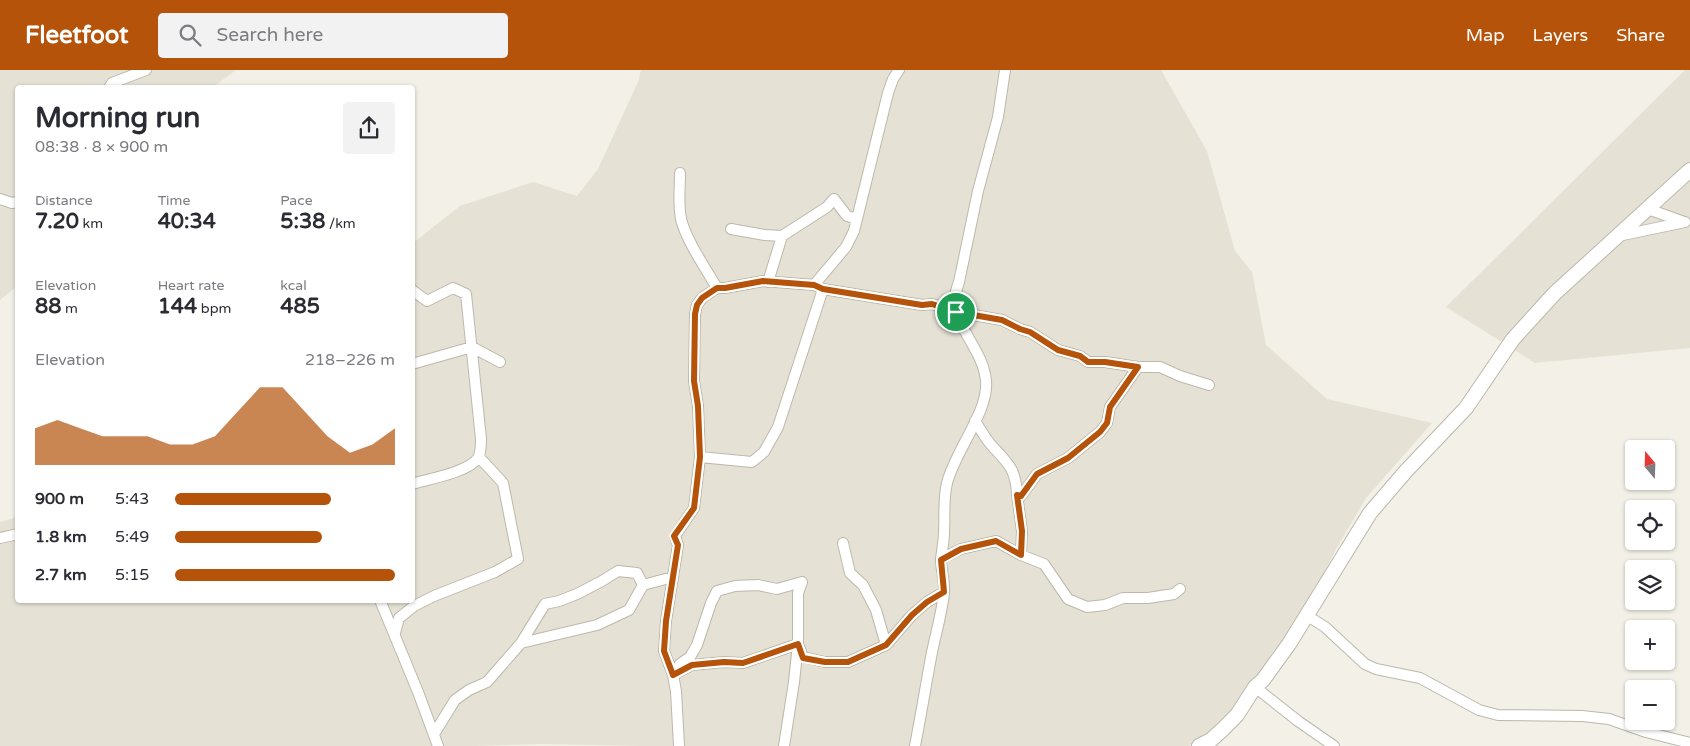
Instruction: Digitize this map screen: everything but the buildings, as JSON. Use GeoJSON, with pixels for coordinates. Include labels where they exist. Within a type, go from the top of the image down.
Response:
{"type":"FeatureCollection","features":[{"type":"Feature","properties":{"kind":"street"},"geometry":{"type":"LineString","coordinates":[[111,85],[146,70]]}},
{"type":"Feature","properties":{"kind":"street"},"geometry":{"type":"LineString","coordinates":[[700,457],[752,462],[764,452],[778,427],[819,287],[846,247],[854,231],[888,93],[893,79],[900,70]]}},
{"type":"Feature","properties":{"kind":"street"},"geometry":{"type":"LineString","coordinates":[[915,746],[944,592],[941,560],[944,534],[944,496],[959,452],[985,396],[986,381],[983,366],[956,312],[954,292],[959,282],[978,191],[998,117],[1005,70]]}},
{"type":"Feature","properties":{"kind":"street"},"geometry":{"type":"LineString","coordinates":[[1199,746],[1210,740],[1237,715],[1255,687],[1263,680],[1289,644],[1370,513],[1466,408],[1513,339],[1555,293],[1690,170]]}},
{"type":"Feature","properties":{"kind":"street"},"geometry":{"type":"LineString","coordinates":[[680,173],[682,222],[717,288]]}},
{"type":"Feature","properties":{"kind":"street"},"geometry":{"type":"LineString","coordinates":[[0,199],[15,202]]}},
{"type":"Feature","properties":{"kind":"street"},"geometry":{"type":"LineString","coordinates":[[731,229],[782,236],[827,207],[834,199],[847,216],[857,219]]}},
{"type":"Feature","properties":{"kind":"street"},"geometry":{"type":"LineString","coordinates":[[1648,209],[1687,222]]}},
{"type":"Feature","properties":{"kind":"street"},"geometry":{"type":"LineString","coordinates":[[1618,236],[1687,222]]}},
{"type":"Feature","properties":{"kind":"street"},"geometry":{"type":"LineString","coordinates":[[768,282],[782,236]]}},
{"type":"Feature","properties":{"kind":"street"},"geometry":{"type":"LineString","coordinates":[[679,746],[676,691],[673,675],[664,651],[666,621],[678,545],[674,536],[694,508],[700,457],[698,406],[694,381],[695,314],[697,305],[702,298],[717,288],[768,282],[819,287],[922,305],[932,304],[956,312],[1002,320],[1030,332],[1058,350],[1080,356],[1088,362],[1105,362],[1138,367],[1160,367],[1180,376],[1209,385]]}},
{"type":"Feature","properties":{"kind":"street"},"geometry":{"type":"LineString","coordinates":[[415,292],[427,301],[452,288],[466,294],[481,439],[479,457],[473,464],[463,469],[415,483]]}},
{"type":"Feature","properties":{"kind":"street"},"geometry":{"type":"LineString","coordinates":[[415,363],[472,348],[500,362]]}},
{"type":"Feature","properties":{"kind":"street"},"geometry":{"type":"LineString","coordinates":[[1017,495],[1021,496],[1037,474],[1068,458],[1100,432],[1107,423],[1110,407],[1138,367]]}},
{"type":"Feature","properties":{"kind":"street"},"geometry":{"type":"LineString","coordinates":[[975,421],[1013,471],[1017,483],[1022,531],[1021,555]]}},
{"type":"Feature","properties":{"kind":"street"},"geometry":{"type":"LineString","coordinates":[[395,633],[399,618],[414,606],[495,572],[518,559],[503,483],[479,457]]}},
{"type":"Feature","properties":{"kind":"street"},"geometry":{"type":"LineString","coordinates":[[0,538],[15,535]]}},
{"type":"Feature","properties":{"kind":"street"},"geometry":{"type":"LineString","coordinates":[[941,560],[961,549],[996,541],[1021,555],[1044,564],[1068,599],[1086,607],[1123,598],[1148,598],[1174,594],[1180,589]]}},
{"type":"Feature","properties":{"kind":"street"},"geometry":{"type":"LineString","coordinates":[[843,543],[850,572],[868,593],[876,610],[886,645]]}},
{"type":"Feature","properties":{"kind":"street"},"geometry":{"type":"LineString","coordinates":[[434,734],[455,700],[469,690],[487,682],[521,643],[545,604],[577,594],[618,571],[637,573],[643,585]]}},
{"type":"Feature","properties":{"kind":"street"},"geometry":{"type":"LineString","coordinates":[[521,643],[597,625],[629,610],[643,585],[673,577]]}},
{"type":"Feature","properties":{"kind":"street"},"geometry":{"type":"LineString","coordinates":[[673,675],[680,664],[690,657],[697,645],[717,590],[735,586],[758,585],[777,589],[802,582],[798,593],[798,644],[794,682],[784,746]]}},
{"type":"Feature","properties":{"kind":"street"},"geometry":{"type":"LineString","coordinates":[[798,644],[803,658],[825,662],[848,662],[886,645],[912,615],[927,602],[944,592]]}},
{"type":"Feature","properties":{"kind":"street"},"geometry":{"type":"LineString","coordinates":[[381,603],[395,633],[438,746]]}},
{"type":"Feature","properties":{"kind":"street"},"geometry":{"type":"LineString","coordinates":[[1306,615],[1325,627],[1364,664],[1376,669],[1420,678],[1479,710],[1498,715],[1582,716],[1609,719],[1646,732],[1690,743]]}},
{"type":"Feature","properties":{"kind":"street"},"geometry":{"type":"LineString","coordinates":[[673,675],[692,665],[724,662],[743,663],[798,644]]}},
{"type":"Feature","properties":{"kind":"street"},"geometry":{"type":"LineString","coordinates":[[1255,687],[1298,721],[1334,746]]}},
{"type":"Feature","properties":{"kind":"shaded area"},"geometry":{"type":"Polygon","coordinates":[[[0,70],[236,70],[216,85],[15,85],[15,288],[0,300],[0,70]]]}},
{"type":"Feature","properties":{"kind":"shaded area"},"geometry":{"type":"Polygon","coordinates":[[[641,70],[1161,70],[1207,151],[1235,251],[1252,272],[1266,345],[1327,399],[1432,423],[1366,498],[1336,549],[1297,628],[1225,727],[1203,742],[1187,746],[642,746],[542,744],[477,746],[0,746],[0,522],[15,518],[15,603],[415,603],[415,241],[460,206],[533,182],[577,196],[598,169],[638,82],[641,70]]]}},
{"type":"Feature","properties":{"kind":"shaded area"},"geometry":{"type":"Polygon","coordinates":[[[1685,70],[1690,70],[1690,348],[1535,363],[1446,307],[1685,70]]]}},
{"type":"Feature","properties":{"kind":"route"},"geometry":{"type":"LineString","coordinates":[[763,281],[814,285],[823,289],[922,305],[932,304],[956,312],[1002,320],[1030,332],[1058,350],[1080,356],[1088,362],[1105,362],[1138,367],[1110,407],[1107,423],[1100,432],[1068,458],[1037,474],[1021,496],[1017,495],[1022,531],[1021,555],[996,541],[961,549],[941,560],[944,592],[927,602],[912,615],[886,645],[848,662],[825,662],[803,658],[798,644],[743,663],[724,662],[692,665],[673,675],[664,651],[666,621],[678,545],[674,536],[694,508],[696,499],[700,457],[698,406],[694,381],[695,314],[697,305],[702,298],[717,288],[763,281]]}}]}
